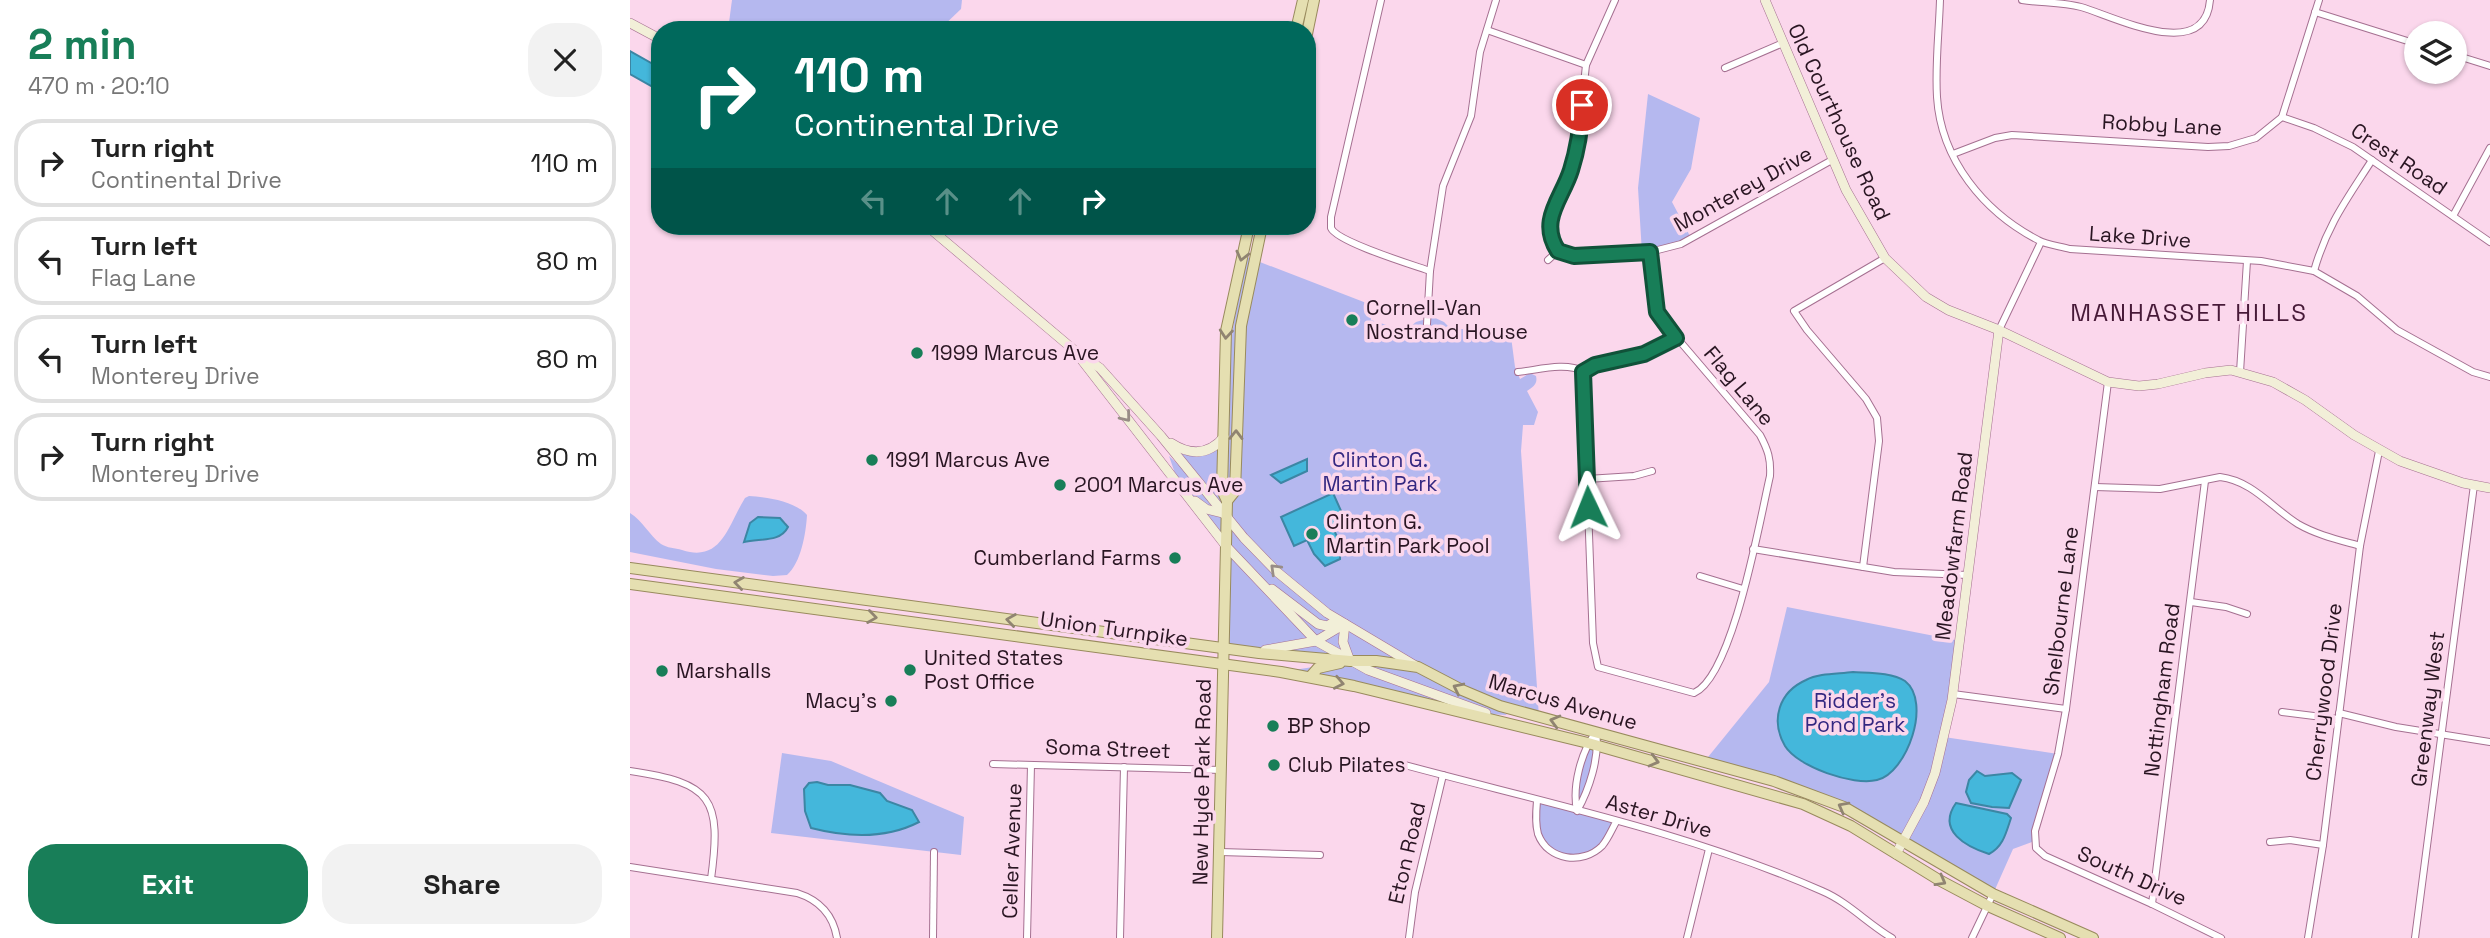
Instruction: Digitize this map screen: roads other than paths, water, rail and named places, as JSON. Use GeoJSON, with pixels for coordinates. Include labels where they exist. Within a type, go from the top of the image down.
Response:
{"type":"FeatureCollection","features":[{"type":"Feature","properties":{"kind":"main road"},"geometry":{"type":"LineString","coordinates":[[1298,21],[1303,0]]}},
{"type":"Feature","properties":{"kind":"main road"},"geometry":{"type":"LineString","coordinates":[[1310,21],[1314,0]]}},
{"type":"Feature","properties":{"kind":"main road","name":"Old Courthouse Road"},"geometry":{"type":"LineString","coordinates":[[1765,0],[1846,190],[1885,258],[1926,297],[1948,310],[1999,330],[2108,382],[2139,386],[2220,371],[2240,372],[2288,389],[2379,450],[2427,472],[2490,488]]}},
{"type":"Feature","properties":{"kind":"main road"},"geometry":{"type":"LineString","coordinates":[[630,23],[651,34]]}},
{"type":"Feature","properties":{"kind":"main road","name":"Marcus Avenue"},"geometry":{"type":"LineString","coordinates":[[938,235],[1074,350],[1100,368],[1161,436],[1244,538],[1276,571],[1341,622],[1418,667],[1500,706],[1801,789],[1844,807],[1993,894],[2093,938]]}},
{"type":"Feature","properties":{"kind":"main road","name":"New Hyde Park Road"},"geometry":{"type":"LineString","coordinates":[[1217,938],[1227,501],[1222,490],[1226,331],[1248,235]]}},
{"type":"Feature","properties":{"kind":"main road","name":"New Hyde Park Road"},"geometry":{"type":"LineString","coordinates":[[1227,501],[1235,491],[1241,326],[1260,235]]}},
{"type":"Feature","properties":{"kind":"main road","name":"Meadowfarm Road"},"geometry":{"type":"LineString","coordinates":[[1896,853],[1924,802],[1934,773],[1953,694],[1999,330]]}},
{"type":"Feature","properties":{"kind":"main road","name":"Marcus Avenue"},"geometry":{"type":"LineString","coordinates":[[1074,350],[1226,546],[1316,642],[1368,670],[1466,707],[1803,804],[1851,826],[1988,906],[2060,938]]}},
{"type":"Feature","properties":{"kind":"main road"},"geometry":{"type":"LineString","coordinates":[[1161,436],[1176,446],[1203,453],[1217,446],[1224,437]]}},
{"type":"Feature","properties":{"kind":"main road"},"geometry":{"type":"LineString","coordinates":[[1186,493],[1206,509],[1226,514]]}},
{"type":"Feature","properties":{"kind":"main road","name":"Union Turnpike"},"geometry":{"type":"LineString","coordinates":[[630,568],[1246,652],[1376,661],[1418,667]]}},
{"type":"Feature","properties":{"kind":"main road"},"geometry":{"type":"LineString","coordinates":[[1248,572],[1318,624],[1341,622]]}},
{"type":"Feature","properties":{"kind":"main road","name":"Union Turnpike"},"geometry":{"type":"LineString","coordinates":[[630,584],[1310,677],[1593,744]]}},
{"type":"Feature","properties":{"kind":"main road"},"geometry":{"type":"LineString","coordinates":[[1246,652],[1316,642],[1341,622]]}},
{"type":"Feature","properties":{"kind":"main road"},"geometry":{"type":"LineString","coordinates":[[1310,677],[1318,668],[1350,661],[1342,637],[1341,622]]}},
{"type":"Feature","properties":{"kind":"street"},"geometry":{"type":"LineString","coordinates":[[1381,0],[1331,217],[1331,228],[1336,234],[1367,249],[1430,271]]}},
{"type":"Feature","properties":{"kind":"street"},"geometry":{"type":"LineString","coordinates":[[1427,324],[1430,271],[1443,186],[1471,116],[1480,52],[1496,0]]}},
{"type":"Feature","properties":{"kind":"street"},"geometry":{"type":"LineString","coordinates":[[1548,260],[1558,251],[1549,232],[1550,220],[1570,174],[1577,149],[1586,65],[1615,0]]}},
{"type":"Feature","properties":{"kind":"street","name":"Lake Drive"},"geometry":{"type":"LineString","coordinates":[[1940,0],[1937,97],[1944,134],[1965,178],[1981,198],[2002,217],[2040,242],[2089,251],[2284,264],[2314,271],[2357,296],[2397,330],[2473,372],[2490,377]]}},
{"type":"Feature","properties":{"kind":"street"},"geometry":{"type":"LineString","coordinates":[[2022,0],[2071,5],[2149,31],[2169,33],[2185,32],[2200,23],[2207,14],[2210,0]]}},
{"type":"Feature","properties":{"kind":"street"},"geometry":{"type":"LineString","coordinates":[[2282,117],[2319,0]]}},
{"type":"Feature","properties":{"kind":"street"},"geometry":{"type":"LineString","coordinates":[[2315,12],[2404,40]]}},
{"type":"Feature","properties":{"kind":"street"},"geometry":{"type":"LineString","coordinates":[[1487,30],[1586,65]]}},
{"type":"Feature","properties":{"kind":"street"},"geometry":{"type":"LineString","coordinates":[[1726,68],[1783,43]]}},
{"type":"Feature","properties":{"kind":"street"},"geometry":{"type":"LineString","coordinates":[[2467,59],[2490,66]]}},
{"type":"Feature","properties":{"kind":"street","name":"Robby Lane"},"geometry":{"type":"LineString","coordinates":[[1954,154],[1995,138],[2012,135],[2229,146],[2256,138],[2282,117]]}},
{"type":"Feature","properties":{"kind":"street","name":"Crest Road"},"geometry":{"type":"LineString","coordinates":[[2282,117],[2332,135],[2490,242]]}},
{"type":"Feature","properties":{"kind":"street"},"geometry":{"type":"LineString","coordinates":[[2454,216],[2490,148]]}},
{"type":"Feature","properties":{"kind":"street","name":"Monterey Drive"},"geometry":{"type":"LineString","coordinates":[[1558,251],[1574,256],[1650,252],[1681,244],[1832,160]]}},
{"type":"Feature","properties":{"kind":"street"},"geometry":{"type":"LineString","coordinates":[[2314,271],[2331,224],[2372,160]]}},
{"type":"Feature","properties":{"kind":"street","name":"Meadowfarm Road"},"geometry":{"type":"LineString","coordinates":[[1999,330],[2040,242]]}},
{"type":"Feature","properties":{"kind":"street","name":"Flag Lane"},"geometry":{"type":"LineString","coordinates":[[1587,479],[1593,643],[1598,667],[1688,692],[1701,690],[1717,666],[1744,589],[1770,476],[1771,460],[1768,449],[1752,425],[1676,338],[1657,312],[1650,252]]}},
{"type":"Feature","properties":{"kind":"street"},"geometry":{"type":"LineString","coordinates":[[1863,567],[1879,441],[1877,418],[1866,399],[1794,311],[1885,258]]}},
{"type":"Feature","properties":{"kind":"street"},"geometry":{"type":"LineString","coordinates":[[2240,372],[2247,261]]}},
{"type":"Feature","properties":{"kind":"street"},"geometry":{"type":"LineString","coordinates":[[1583,372],[1595,365],[1644,354],[1676,338]]}},
{"type":"Feature","properties":{"kind":"street"},"geometry":{"type":"LineString","coordinates":[[1518,372],[1572,367],[1583,372]]}},
{"type":"Feature","properties":{"kind":"street"},"geometry":{"type":"LineString","coordinates":[[1583,372],[1587,479],[1634,476],[1652,471]]}},
{"type":"Feature","properties":{"kind":"street","name":"Shelbourne Lane"},"geometry":{"type":"LineString","coordinates":[[2035,841],[2035,831],[2058,754],[2066,709],[2108,382]]}},
{"type":"Feature","properties":{"kind":"street","name":"Cherrywood Drive"},"geometry":{"type":"LineString","coordinates":[[2308,938],[2323,845],[2360,546],[2379,450]]}},
{"type":"Feature","properties":{"kind":"street"},"geometry":{"type":"LineString","coordinates":[[2095,487],[2147,490],[2220,477],[2239,481],[2298,524],[2316,533],[2360,546]]}},
{"type":"Feature","properties":{"kind":"street","name":"Nottingham Road"},"geometry":{"type":"LineString","coordinates":[[2152,904],[2205,481]]}},
{"type":"Feature","properties":{"kind":"street","name":"Greenway West"},"geometry":{"type":"LineString","coordinates":[[2416,938],[2474,485]]}},
{"type":"Feature","properties":{"kind":"street"},"geometry":{"type":"LineString","coordinates":[[1754,549],[1894,572],[1968,575]]}},
{"type":"Feature","properties":{"kind":"street"},"geometry":{"type":"LineString","coordinates":[[1700,576],[1744,589]]}},
{"type":"Feature","properties":{"kind":"street"},"geometry":{"type":"LineString","coordinates":[[804,607],[806,592]]}},
{"type":"Feature","properties":{"kind":"street"},"geometry":{"type":"LineString","coordinates":[[2191,602],[2226,607],[2247,614]]}},
{"type":"Feature","properties":{"kind":"street"},"geometry":{"type":"LineString","coordinates":[[1953,694],[2066,709]]}},
{"type":"Feature","properties":{"kind":"street"},"geometry":{"type":"LineString","coordinates":[[2282,712],[2339,716],[2490,742]]}},
{"type":"Feature","properties":{"kind":"street"},"geometry":{"type":"LineString","coordinates":[[1577,811],[1584,798],[1596,732]]}},
{"type":"Feature","properties":{"kind":"street"},"geometry":{"type":"LineString","coordinates":[[1577,811],[1574,795],[1593,744]]}},
{"type":"Feature","properties":{"kind":"street","name":"Soma Street"},"geometry":{"type":"LineString","coordinates":[[993,764],[1222,770]]}},
{"type":"Feature","properties":{"kind":"street","name":"Aster Drive"},"geometry":{"type":"LineString","coordinates":[[1401,764],[1709,849],[1824,892],[1892,938]]}},
{"type":"Feature","properties":{"kind":"street","name":"Celler Avenue"},"geometry":{"type":"LineString","coordinates":[[1027,938],[1031,765]]}},
{"type":"Feature","properties":{"kind":"street"},"geometry":{"type":"LineString","coordinates":[[1120,938],[1124,767]]}},
{"type":"Feature","properties":{"kind":"street"},"geometry":{"type":"LineString","coordinates":[[630,771],[661,775],[685,783],[706,801],[714,821],[716,839],[711,879]]}},
{"type":"Feature","properties":{"kind":"street","name":"Eton Road"},"geometry":{"type":"LineString","coordinates":[[1409,938],[1415,892],[1443,775]]}},
{"type":"Feature","properties":{"kind":"street"},"geometry":{"type":"LineString","coordinates":[[1536,801],[1536,822],[1541,839],[1548,848],[1565,857],[1581,858],[1594,852],[1606,842],[1616,822]]}},
{"type":"Feature","properties":{"kind":"street"},"geometry":{"type":"LineString","coordinates":[[2270,842],[2290,839],[2323,845]]}},
{"type":"Feature","properties":{"kind":"street","name":"South Drive"},"geometry":{"type":"LineString","coordinates":[[2035,841],[2036,848],[2045,856],[2221,938]]}},
{"type":"Feature","properties":{"kind":"street"},"geometry":{"type":"LineString","coordinates":[[1687,938],[1709,849]]}},
{"type":"Feature","properties":{"kind":"street"},"geometry":{"type":"LineString","coordinates":[[933,938],[934,852]]}},
{"type":"Feature","properties":{"kind":"street"},"geometry":{"type":"LineString","coordinates":[[1220,852],[1320,855]]}},
{"type":"Feature","properties":{"kind":"street"},"geometry":{"type":"LineString","coordinates":[[630,867],[810,897],[821,905],[831,918],[837,938]]}},
{"type":"Feature","properties":{"kind":"street"},"geometry":{"type":"LineString","coordinates":[[1972,938],[1993,894]]}},
{"type":"Feature","properties":{"kind":"place","name":"Cornell-Van Nostrand House"},"geometry":{"type":"Point","coordinates":[1352,320]}},
{"type":"Feature","properties":{"kind":"place","name":"1999 Marcus Ave"},"geometry":{"type":"Point","coordinates":[917,353]}},
{"type":"Feature","properties":{"kind":"place","name":"1991 Marcus Ave"},"geometry":{"type":"Point","coordinates":[872,460]}},
{"type":"Feature","properties":{"kind":"place","name":"2001 Marcus Ave"},"geometry":{"type":"Point","coordinates":[1060,485]}},
{"type":"Feature","properties":{"kind":"place","name":"Clinton G. Martin Park Pool"},"geometry":{"type":"Point","coordinates":[1312,534]}},
{"type":"Feature","properties":{"kind":"place","name":"Cumberland Farms"},"geometry":{"type":"Point","coordinates":[1175,558]}},
{"type":"Feature","properties":{"kind":"place","name":"United States Post Office"},"geometry":{"type":"Point","coordinates":[910,670]}},
{"type":"Feature","properties":{"kind":"place","name":"Marshalls"},"geometry":{"type":"Point","coordinates":[662,671]}},
{"type":"Feature","properties":{"kind":"place","name":"Macy's"},"geometry":{"type":"Point","coordinates":[891,701]}},
{"type":"Feature","properties":{"kind":"place","name":"BP Shop"},"geometry":{"type":"Point","coordinates":[1273,726]}},
{"type":"Feature","properties":{"kind":"place","name":"Club Pilates"},"geometry":{"type":"Point","coordinates":[1274,765]}},
{"type":"Feature","properties":{"kind":"district","name":"MANHASSET HILLS"},"geometry":{"type":"Point","coordinates":[2189,313]}},
{"type":"Feature","properties":{"kind":"park label","name":"Clinton G. Martin Park"},"geometry":{"type":"Point","coordinates":[1380,472]}},
{"type":"Feature","properties":{"kind":"park label","name":"Ridder's Pond Park"},"geometry":{"type":"Point","coordinates":[1855,713]}}]}
